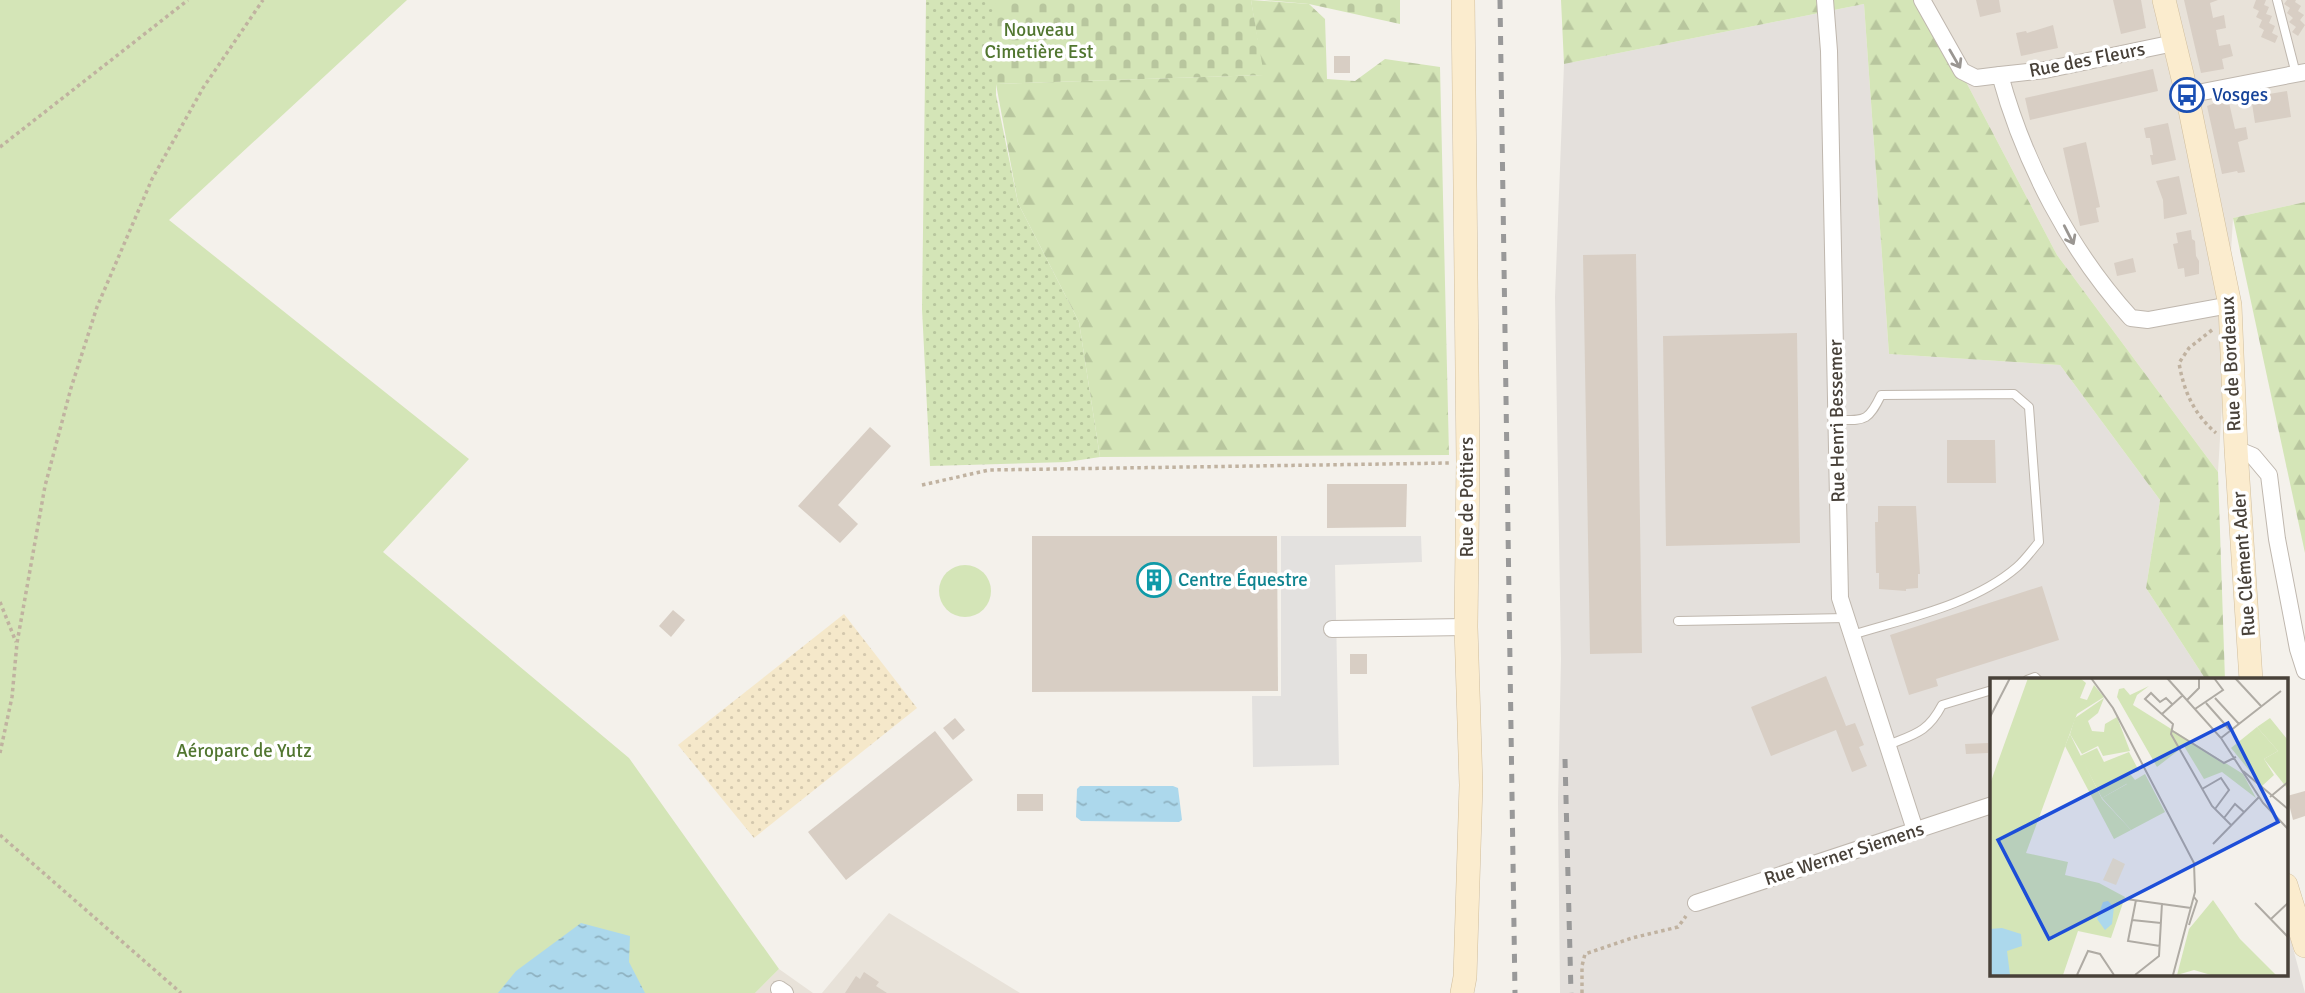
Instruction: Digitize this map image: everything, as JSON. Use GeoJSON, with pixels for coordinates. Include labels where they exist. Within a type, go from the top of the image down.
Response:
{"type":"FeatureCollection","features":[{"type":"Feature","properties":{"kind":"street","name":"Rue de Poitiers"},"geometry":{"type":"LineString","coordinates":[[1462,993],[1465,977],[1472,785],[1466,627],[1468,462],[1463,0]]}},
{"type":"Feature","properties":{"kind":"street","name":"Rue Henri Bessemer"},"geometry":{"type":"LineString","coordinates":[[1825,0],[1829,51],[1840,598],[1915,830]]}},
{"type":"Feature","properties":{"kind":"street","name":"Rue des Fleurs"},"geometry":{"type":"LineString","coordinates":[[1922,0],[1962,71],[1976,78],[2045,70],[2174,43]]}},
{"type":"Feature","properties":{"kind":"street","name":"Rue de Bordeaux"},"geometry":{"type":"LineString","coordinates":[[2164,0],[2188,95],[2230,311],[2236,449],[2253,456],[2269,475],[2277,539],[2298,649],[2305,671]]}},
{"type":"Feature","properties":{"kind":"street"},"geometry":{"type":"LineString","coordinates":[[2188,95],[2301,73]]}},
{"type":"Feature","properties":{"kind":"street"},"geometry":{"type":"LineString","coordinates":[[2000,75],[2007,101],[2038,174],[2076,247],[2131,318],[2148,320],[2230,311]]}},
{"type":"Feature","properties":{"kind":"street","name":"Rue Clément Ader"},"geometry":{"type":"LineString","coordinates":[[2236,449],[2251,678]]}},
{"type":"Feature","properties":{"kind":"street"},"geometry":{"type":"LineString","coordinates":[[1332,629],[1466,627]]}},
{"type":"Feature","properties":{"kind":"street","name":"Rue Werner Siemens"},"geometry":{"type":"LineString","coordinates":[[1696,903],[1990,806]]}},
{"type":"Feature","properties":{"kind":"street"},"geometry":{"type":"LineString","coordinates":[[2288,891],[2305,946]]}},
{"type":"Feature","properties":{"kind":"lane"},"geometry":{"type":"LineString","coordinates":[[2277,0],[2301,73]]}},
{"type":"Feature","properties":{"kind":"lane"},"geometry":{"type":"LineString","coordinates":[[1837,420],[1864,420],[1872,413],[1881,396],[2014,394],[2029,407],[2039,542],[2018,566],[1988,587],[1929,612],[1852,635]]}},
{"type":"Feature","properties":{"kind":"lane"},"geometry":{"type":"LineString","coordinates":[[1678,621],[1847,618]]}},
{"type":"Feature","properties":{"kind":"lane"},"geometry":{"type":"LineString","coordinates":[[1888,745],[1933,723],[1942,705],[1990,691]]}},
{"type":"Feature","properties":{"kind":"path"},"geometry":{"type":"LineString","coordinates":[[0,147],[188,0]]}},
{"type":"Feature","properties":{"kind":"path"},"geometry":{"type":"LineString","coordinates":[[0,753],[12,697],[17,643],[45,486],[71,387],[97,306],[152,179],[203,88],[263,0]]}},
{"type":"Feature","properties":{"kind":"path"},"geometry":{"type":"LineString","coordinates":[[2230,311],[2189,348],[2179,363],[2183,389],[2202,421],[2236,449]]}},
{"type":"Feature","properties":{"kind":"path"},"geometry":{"type":"LineString","coordinates":[[922,485],[989,470],[1468,462]]}},
{"type":"Feature","properties":{"kind":"path"},"geometry":{"type":"LineString","coordinates":[[0,602],[17,643]]}},
{"type":"Feature","properties":{"kind":"path"},"geometry":{"type":"LineString","coordinates":[[0,835],[181,993]]}},
{"type":"Feature","properties":{"kind":"path"},"geometry":{"type":"LineString","coordinates":[[1582,993],[1582,966],[1586,954],[1632,937],[1678,927],[1696,903]]}},
{"type":"Feature","properties":{"kind":"shaded area"},"geometry":{"type":"Polygon","coordinates":[[[1923,0],[2305,0],[2305,202],[2233,218],[2218,472],[2057,255],[1923,0]]]}},
{"type":"Feature","properties":{"kind":"shaded area"},"geometry":{"type":"Polygon","coordinates":[[[1864,4],[1889,354],[2060,365],[2160,500],[2146,588],[2205,678],[1990,678],[1990,976],[2288,976],[2288,929],[2305,993],[1560,993],[1558,802],[1561,659],[1555,297],[1564,64],[1864,4]]]}},
{"type":"Feature","properties":{"kind":"shaded area"},"geometry":{"type":"Polygon","coordinates":[[[1281,536],[1421,536],[1422,562],[1335,565],[1339,765],[1253,767],[1252,696],[1281,696],[1281,536]]]}},
{"type":"Feature","properties":{"kind":"shaded area"},"geometry":{"type":"Polygon","coordinates":[[[889,913],[1020,993],[822,993],[889,913]]]}},
{"type":"Feature","properties":{"kind":"shaded area"},"geometry":{"type":"Polygon","coordinates":[[[779,969],[813,993],[755,993],[779,969]]]}},
{"type":"Feature","properties":{"kind":"green space","name":"Aéroparc de Yutz"},"geometry":{"type":"Polygon","coordinates":[[[0,0],[407,0],[169,220],[469,459],[383,552],[629,758],[779,969],[755,993],[0,993],[0,0]]]}},
{"type":"Feature","properties":{"kind":"green space"},"geometry":{"type":"Polygon","coordinates":[[[926,0],[996,0],[996,95],[1018,203],[1079,322],[1100,457],[1067,462],[930,466],[922,309],[926,0]]]}},
{"type":"Feature","properties":{"kind":"green space","name":"Nouveau Cimetière Est"},"geometry":{"type":"Polygon","coordinates":[[[996,0],[1251,0],[1264,75],[996,84],[996,0]]]}},
{"type":"Feature","properties":{"kind":"green space"},"geometry":{"type":"Polygon","coordinates":[[[1251,0],[1309,4],[1325,19],[1327,79],[1355,81],[1385,59],[1440,67],[1449,455],[1100,457],[1079,322],[1018,203],[996,84],[1263,75],[1251,0]]]}},
{"type":"Feature","properties":{"kind":"green space"},"geometry":{"type":"Polygon","coordinates":[[[1264,0],[1400,0],[1400,24],[1309,4],[1264,0]]]}},
{"type":"Feature","properties":{"kind":"green space"},"geometry":{"type":"Polygon","coordinates":[[[1561,0],[1923,0],[2057,255],[2218,472],[2225,678],[2205,678],[2146,588],[2160,500],[2060,365],[1889,354],[1864,4],[1564,64],[1561,0]]]}},
{"type":"Feature","properties":{"kind":"green space"},"geometry":{"type":"Polygon","coordinates":[[[2305,202],[2305,553],[2233,218],[2305,202]]]}},
{"type":"Feature","properties":{"kind":"green space"},"geometry":{"type":"Polygon","coordinates":[[[965,565],[975,567],[983,573],[989,581],[989,601],[983,609],[975,615],[965,617],[955,615],[947,609],[941,601],[939,591],[941,581],[947,573],[955,567],[965,565]]]}},
{"type":"Feature","properties":{"kind":"sand"},"geometry":{"type":"Polygon","coordinates":[[[844,614],[917,708],[754,838],[678,745],[844,614]]]}},
{"type":"Feature","properties":{"kind":"water"},"geometry":{"type":"Polygon","coordinates":[[[1080,786],[1173,786],[1178,788],[1182,820],[1081,821],[1076,817],[1077,789],[1080,786]]]}},
{"type":"Feature","properties":{"kind":"water"},"geometry":{"type":"Polygon","coordinates":[[[581,923],[630,936],[629,962],[645,993],[498,993],[516,971],[581,923]]]}},
{"type":"Feature","properties":{"kind":"building"},"geometry":{"type":"Polygon","coordinates":[[[1976,0],[1999,0],[2001,12],[1980,17],[1976,0]]]}},
{"type":"Feature","properties":{"kind":"building"},"geometry":{"type":"Polygon","coordinates":[[[2113,0],[2141,0],[2146,28],[2121,34],[2113,0]]]}},
{"type":"Feature","properties":{"kind":"building"},"geometry":{"type":"Polygon","coordinates":[[[2184,0],[2218,0],[2210,3],[2213,18],[2224,15],[2226,28],[2216,30],[2219,46],[2230,44],[2233,56],[2222,59],[2224,69],[2201,73],[2184,0]]]}},
{"type":"Feature","properties":{"kind":"building"},"geometry":{"type":"Polygon","coordinates":[[[2256,0],[2266,0],[2264,5],[2269,7],[2266,14],[2272,16],[2269,23],[2275,26],[2272,33],[2278,36],[2275,43],[2261,37],[2264,30],[2259,27],[2262,20],[2256,17],[2259,11],[2253,8],[2256,0]]]}},
{"type":"Feature","properties":{"kind":"building"},"geometry":{"type":"Polygon","coordinates":[[[2287,0],[2296,0],[2301,6],[2298,11],[2304,15],[2300,20],[2305,25],[2298,36],[2292,32],[2296,27],[2289,22],[2293,18],[2287,13],[2290,8],[2284,4],[2287,0]]]}},
{"type":"Feature","properties":{"kind":"building"},"geometry":{"type":"Polygon","coordinates":[[[2053,25],[2058,48],[2021,56],[2016,33],[2027,33],[2053,25]]]}},
{"type":"Feature","properties":{"kind":"building"},"geometry":{"type":"Polygon","coordinates":[[[1334,56],[1350,56],[1350,73],[1334,73],[1334,56]]]}},
{"type":"Feature","properties":{"kind":"building"},"geometry":{"type":"Polygon","coordinates":[[[2153,69],[2158,91],[2030,120],[2025,98],[2153,69]]]}},
{"type":"Feature","properties":{"kind":"building"},"geometry":{"type":"Polygon","coordinates":[[[2287,91],[2291,117],[2255,123],[2251,97],[2287,91]]]}},
{"type":"Feature","properties":{"kind":"building"},"geometry":{"type":"Polygon","coordinates":[[[2228,98],[2235,129],[2246,127],[2248,139],[2238,142],[2245,172],[2222,174],[2207,106],[2228,98]]]}},
{"type":"Feature","properties":{"kind":"building"},"geometry":{"type":"Polygon","coordinates":[[[2168,123],[2176,160],[2152,165],[2150,138],[2146,138],[2144,128],[2168,123]]]}},
{"type":"Feature","properties":{"kind":"building"},"geometry":{"type":"Polygon","coordinates":[[[2086,142],[2100,207],[2096,208],[2099,222],[2080,226],[2063,148],[2086,142]]]}},
{"type":"Feature","properties":{"kind":"building"},"geometry":{"type":"Polygon","coordinates":[[[2179,176],[2187,214],[2164,219],[2163,200],[2156,181],[2179,176]]]}},
{"type":"Feature","properties":{"kind":"building"},"geometry":{"type":"Polygon","coordinates":[[[2191,230],[2199,261],[2199,274],[2185,277],[2184,268],[2178,269],[2173,244],[2178,243],[2176,233],[2191,230]]]}},
{"type":"Feature","properties":{"kind":"building"},"geometry":{"type":"Polygon","coordinates":[[[1636,254],[1642,653],[1590,654],[1583,255],[1636,254]]]}},
{"type":"Feature","properties":{"kind":"building"},"geometry":{"type":"Polygon","coordinates":[[[2133,258],[2136,272],[2117,276],[2114,263],[2133,258]]]}},
{"type":"Feature","properties":{"kind":"building"},"geometry":{"type":"Polygon","coordinates":[[[1797,333],[1800,543],[1666,546],[1663,336],[1797,333]]]}},
{"type":"Feature","properties":{"kind":"building"},"geometry":{"type":"Polygon","coordinates":[[[870,427],[891,446],[838,505],[858,524],[840,543],[798,506],[870,427]]]}},
{"type":"Feature","properties":{"kind":"building"},"geometry":{"type":"Polygon","coordinates":[[[1947,440],[1995,440],[1996,483],[1947,483],[1947,440]]]}},
{"type":"Feature","properties":{"kind":"building"},"geometry":{"type":"Polygon","coordinates":[[[1327,484],[1407,484],[1406,527],[1327,528],[1327,484]]]}},
{"type":"Feature","properties":{"kind":"building"},"geometry":{"type":"Polygon","coordinates":[[[1878,506],[1916,506],[1920,574],[1918,588],[1906,591],[1879,589],[1875,522],[1878,522],[1878,506]]]}},
{"type":"Feature","properties":{"kind":"building","name":"Centre Équestre"},"geometry":{"type":"Polygon","coordinates":[[[1032,536],[1277,536],[1278,691],[1032,692],[1032,536]]]}},
{"type":"Feature","properties":{"kind":"building"},"geometry":{"type":"Polygon","coordinates":[[[2042,586],[2059,640],[1936,679],[1938,686],[1909,695],[1890,635],[2042,586]]]}},
{"type":"Feature","properties":{"kind":"building"},"geometry":{"type":"Polygon","coordinates":[[[673,610],[685,620],[671,637],[659,626],[673,610]]]}},
{"type":"Feature","properties":{"kind":"building"},"geometry":{"type":"Polygon","coordinates":[[[1350,654],[1367,654],[1367,674],[1350,674],[1350,654]]]}},
{"type":"Feature","properties":{"kind":"building"},"geometry":{"type":"Polygon","coordinates":[[[1826,676],[1846,726],[1855,723],[1864,745],[1859,747],[1867,766],[1852,772],[1836,730],[1771,756],[1751,707],[1826,676]]]}},
{"type":"Feature","properties":{"kind":"building"},"geometry":{"type":"Polygon","coordinates":[[[955,718],[965,730],[953,740],[943,728],[955,718]]]}},
{"type":"Feature","properties":{"kind":"building"},"geometry":{"type":"Polygon","coordinates":[[[935,731],[973,780],[846,880],[808,832],[935,731]]]}},
{"type":"Feature","properties":{"kind":"building"},"geometry":{"type":"Polygon","coordinates":[[[1988,743],[1988,753],[1966,754],[1965,744],[1988,743]]]}},
{"type":"Feature","properties":{"kind":"building"},"geometry":{"type":"Polygon","coordinates":[[[2305,791],[2305,816],[2293,820],[2288,796],[2305,791]]]}},
{"type":"Feature","properties":{"kind":"building"},"geometry":{"type":"Polygon","coordinates":[[[1017,794],[1043,794],[1043,811],[1017,811],[1017,794]]]}},
{"type":"Feature","properties":{"kind":"building"},"geometry":{"type":"Polygon","coordinates":[[[864,972],[879,982],[876,986],[887,993],[845,993],[856,976],[860,979],[864,972]]]}},
{"type":"Feature","properties":{"kind":"railway"},"geometry":{"type":"LineString","coordinates":[[1500,0],[1515,993]]}},
{"type":"Feature","properties":{"kind":"railway"},"geometry":{"type":"LineString","coordinates":[[1565,759],[1571,993]]}},
{"type":"Feature","properties":{"kind":"place","name":"Vosges"},"geometry":{"type":"Point","coordinates":[2187,95]}},
{"type":"Feature","properties":{"kind":"place","name":"Centre Équestre"},"geometry":{"type":"Point","coordinates":[1154,580]}}]}
